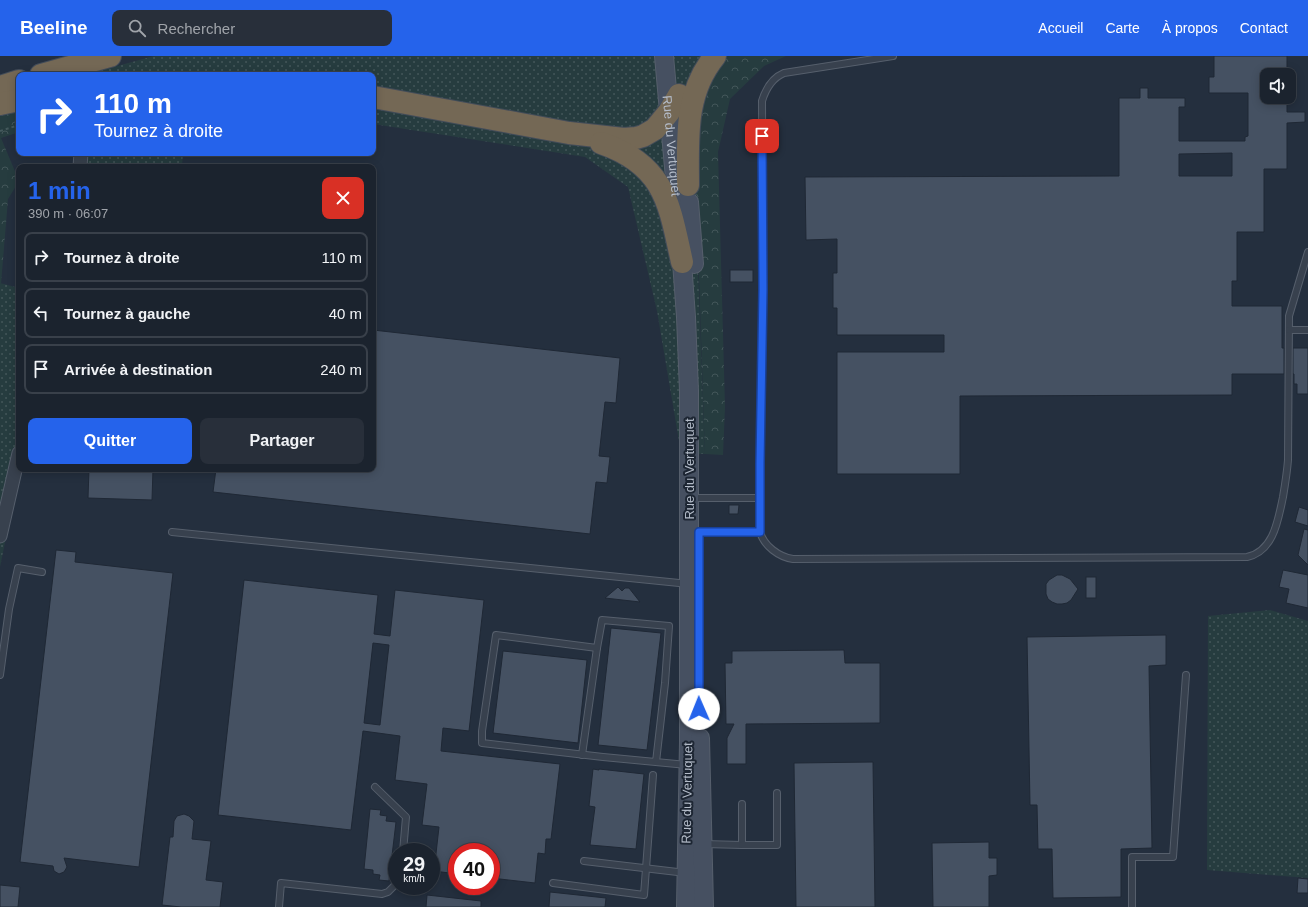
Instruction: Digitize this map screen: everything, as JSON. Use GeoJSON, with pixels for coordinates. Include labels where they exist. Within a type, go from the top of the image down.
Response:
{"type":"FeatureCollection","features":[{"type":"Feature","properties":{"kind":"highway"},"geometry":{"type":"LineString","coordinates":[[52,72],[110,56]]}},
{"type":"Feature","properties":{"kind":"highway"},"geometry":{"type":"LineString","coordinates":[[688,185],[688,137],[690,112],[699,82],[715,56]]}},
{"type":"Feature","properties":{"kind":"highway"},"geometry":{"type":"LineString","coordinates":[[0,87],[16,82]]}},
{"type":"Feature","properties":{"kind":"highway"},"geometry":{"type":"LineString","coordinates":[[376,98],[569,133],[616,139],[636,138],[648,134],[655,129],[674,103]]}},
{"type":"Feature","properties":{"kind":"highway"},"geometry":{"type":"LineString","coordinates":[[0,104],[16,101]]}},
{"type":"Feature","properties":{"kind":"highway"},"geometry":{"type":"LineString","coordinates":[[569,133],[622,151],[638,161],[651,174],[661,188],[669,208],[682,262]]}},
{"type":"Feature","properties":{"kind":"street","name":"Rue du Vertuquet"},"geometry":{"type":"LineString","coordinates":[[664,56],[674,103],[688,185],[698,341],[694,498],[695,873],[704,907]]}},
{"type":"Feature","properties":{"kind":"street","name":"Rue du Vertuquet"},"geometry":{"type":"LineString","coordinates":[[676,56],[674,103],[694,498]]}},
{"type":"Feature","properties":{"kind":"street"},"geometry":{"type":"LineString","coordinates":[[0,536],[16,466]]}},
{"type":"Feature","properties":{"kind":"street","name":"Rue du Vertuquet"},"geometry":{"type":"LineString","coordinates":[[686,907],[695,873]]}},
{"type":"Feature","properties":{"kind":"lane"},"geometry":{"type":"LineString","coordinates":[[893,56],[784,73],[772,81],[764,95],[762,106],[763,289],[760,532],[763,540],[772,550],[782,556],[793,559],[1231,557],[1252,556],[1263,550],[1270,541],[1276,529],[1287,475],[1289,316],[1308,252]]}},
{"type":"Feature","properties":{"kind":"lane"},"geometry":{"type":"LineString","coordinates":[[1289,330],[1308,330]]}},
{"type":"Feature","properties":{"kind":"lane"},"geometry":{"type":"LineString","coordinates":[[694,498],[760,498]]}},
{"type":"Feature","properties":{"kind":"lane"},"geometry":{"type":"LineString","coordinates":[[172,532],[694,584]]}},
{"type":"Feature","properties":{"kind":"lane"},"geometry":{"type":"LineString","coordinates":[[694,532],[760,532]]}},
{"type":"Feature","properties":{"kind":"lane"},"geometry":{"type":"LineString","coordinates":[[0,675],[9,609],[18,568],[42,572]]}},
{"type":"Feature","properties":{"kind":"lane"},"geometry":{"type":"LineString","coordinates":[[582,755],[602,620],[669,626],[665,683],[656,762]]}},
{"type":"Feature","properties":{"kind":"lane"},"geometry":{"type":"LineString","coordinates":[[597,648],[496,635],[482,731],[482,743],[582,755],[694,765]]}},
{"type":"Feature","properties":{"kind":"lane"},"geometry":{"type":"LineString","coordinates":[[1132,907],[1132,857],[1173,857],[1186,675]]}},
{"type":"Feature","properties":{"kind":"lane"},"geometry":{"type":"LineString","coordinates":[[553,883],[644,894],[654,775]]}},
{"type":"Feature","properties":{"kind":"lane"},"geometry":{"type":"LineString","coordinates":[[375,788],[406,817],[403,843]]}},
{"type":"Feature","properties":{"kind":"lane"},"geometry":{"type":"LineString","coordinates":[[695,843],[777,845],[776,793]]}},
{"type":"Feature","properties":{"kind":"lane"},"geometry":{"type":"LineString","coordinates":[[742,804],[742,845]]}},
{"type":"Feature","properties":{"kind":"lane"},"geometry":{"type":"LineString","coordinates":[[584,861],[695,873]]}},
{"type":"Feature","properties":{"kind":"lane"},"geometry":{"type":"LineString","coordinates":[[279,907],[281,883],[382,894],[388,891]]}},
{"type":"Feature","properties":{"kind":"path"},"geometry":{"type":"LineString","coordinates":[[0,131],[16,126]]}},
{"type":"Feature","properties":{"kind":"green space"},"geometry":{"type":"Polygon","coordinates":[[[154,56],[729,56],[717,66],[697,239],[705,454],[681,453],[657,311],[628,187],[585,157],[376,124],[376,72],[95,72],[154,56]]]}},
{"type":"Feature","properties":{"kind":"green space"},"geometry":{"type":"Polygon","coordinates":[[[729,56],[786,56],[764,66],[730,99],[718,152],[725,407],[723,455],[705,454],[695,159],[702,97],[717,66],[729,56]]]}},
{"type":"Feature","properties":{"kind":"green space"},"geometry":{"type":"Polygon","coordinates":[[[16,109],[16,133],[1,138],[16,174],[16,186],[8,199],[1,284],[0,283],[0,112],[16,109]]]}},
{"type":"Feature","properties":{"kind":"green space"},"geometry":{"type":"Polygon","coordinates":[[[84,156],[183,156],[182,164],[84,164],[84,156]]]}},
{"type":"Feature","properties":{"kind":"green space"},"geometry":{"type":"Polygon","coordinates":[[[0,283],[16,287],[16,472],[19,472],[0,567],[0,283]]]}},
{"type":"Feature","properties":{"kind":"green space"},"geometry":{"type":"Polygon","coordinates":[[[1270,610],[1308,621],[1308,878],[1207,870],[1208,616],[1270,610]]]}},
{"type":"Feature","properties":{"kind":"building"},"geometry":{"type":"Polygon","coordinates":[[[1214,56],[1287,56],[1287,68],[1260,68],[1260,104],[1287,104],[1287,112],[1305,112],[1305,122],[1287,123],[1287,169],[1264,169],[1264,232],[1237,232],[1237,281],[1232,281],[1232,306],[1282,306],[1282,348],[1284,348],[1284,374],[1232,374],[1232,395],[960,396],[960,474],[837,474],[837,352],[944,352],[944,335],[837,335],[837,308],[833,308],[833,273],[837,273],[837,239],[806,240],[805,177],[1119,176],[1119,98],[1140,98],[1140,88],[1148,88],[1148,98],[1185,98],[1185,107],[1179,107],[1179,141],[1245,141],[1245,137],[1248,136],[1248,93],[1209,93],[1209,77],[1214,77],[1214,56]],[[1232,153],[1179,154],[1179,176],[1232,176],[1232,153]]]}},
{"type":"Feature","properties":{"kind":"building"},"geometry":{"type":"Polygon","coordinates":[[[730,270],[753,270],[753,282],[730,282],[730,270]]]}},
{"type":"Feature","properties":{"kind":"building"},"geometry":{"type":"Polygon","coordinates":[[[376,330],[620,358],[616,403],[605,402],[599,456],[610,457],[607,483],[596,482],[590,534],[213,492],[216,472],[376,472],[376,330]]]}},
{"type":"Feature","properties":{"kind":"building"},"geometry":{"type":"Polygon","coordinates":[[[1293,348],[1308,348],[1308,394],[1297,394],[1297,384],[1294,384],[1293,374],[1293,348]]]}},
{"type":"Feature","properties":{"kind":"building"},"geometry":{"type":"Polygon","coordinates":[[[89,472],[153,472],[152,500],[88,498],[89,472]]]}},
{"type":"Feature","properties":{"kind":"building"},"geometry":{"type":"Polygon","coordinates":[[[729,505],[739,505],[738,514],[729,514],[729,505]]]}},
{"type":"Feature","properties":{"kind":"building"},"geometry":{"type":"Polygon","coordinates":[[[1299,507],[1308,510],[1308,526],[1295,522],[1299,507]]]}},
{"type":"Feature","properties":{"kind":"building"},"geometry":{"type":"Polygon","coordinates":[[[1304,529],[1308,530],[1308,565],[1298,555],[1304,529]]]}},
{"type":"Feature","properties":{"kind":"building"},"geometry":{"type":"Polygon","coordinates":[[[56,550],[76,552],[75,562],[173,573],[139,867],[64,858],[67,867],[64,872],[59,874],[54,871],[53,866],[20,862],[56,550]]]}},
{"type":"Feature","properties":{"kind":"building"},"geometry":{"type":"Polygon","coordinates":[[[1283,570],[1308,575],[1308,608],[1286,603],[1289,589],[1279,587],[1283,570]]]}},
{"type":"Feature","properties":{"kind":"building"},"geometry":{"type":"Polygon","coordinates":[[[1057,575],[1062,575],[1070,579],[1078,589],[1071,600],[1067,603],[1057,604],[1052,602],[1048,599],[1046,594],[1046,584],[1057,575]]]}},
{"type":"Feature","properties":{"kind":"building"},"geometry":{"type":"Polygon","coordinates":[[[1086,577],[1096,577],[1096,598],[1086,598],[1086,577]]]}},
{"type":"Feature","properties":{"kind":"building"},"geometry":{"type":"Polygon","coordinates":[[[244,580],[378,595],[374,634],[390,636],[395,590],[484,600],[469,731],[443,728],[441,751],[560,764],[551,839],[546,839],[545,854],[538,853],[535,883],[500,879],[500,843],[448,843],[448,873],[440,872],[440,843],[437,843],[439,827],[422,825],[427,784],[395,780],[400,736],[363,731],[351,830],[218,815],[244,580]],[[373,643],[364,723],[380,725],[389,645],[373,643]]]}},
{"type":"Feature","properties":{"kind":"building"},"geometry":{"type":"Polygon","coordinates":[[[618,587],[622,591],[625,588],[629,588],[640,602],[605,598],[618,587]]]}},
{"type":"Feature","properties":{"kind":"building"},"geometry":{"type":"Polygon","coordinates":[[[611,628],[661,633],[647,750],[598,745],[611,628]]]}},
{"type":"Feature","properties":{"kind":"building"},"geometry":{"type":"Polygon","coordinates":[[[1166,635],[1166,665],[1149,666],[1152,848],[1121,849],[1121,897],[1053,898],[1052,849],[1038,849],[1037,805],[1030,805],[1027,637],[1166,635]]]}},
{"type":"Feature","properties":{"kind":"building"},"geometry":{"type":"Polygon","coordinates":[[[844,650],[845,663],[880,663],[880,723],[746,724],[746,764],[727,764],[727,738],[734,724],[726,724],[725,663],[732,663],[732,651],[844,650]]]}},
{"type":"Feature","properties":{"kind":"building"},"geometry":{"type":"Polygon","coordinates":[[[503,651],[587,660],[578,743],[493,733],[503,651]]]}},
{"type":"Feature","properties":{"kind":"building"},"geometry":{"type":"Polygon","coordinates":[[[873,762],[875,907],[796,907],[794,763],[873,762]]]}},
{"type":"Feature","properties":{"kind":"building"},"geometry":{"type":"Polygon","coordinates":[[[593,769],[644,774],[636,849],[590,845],[595,807],[589,806],[593,769]]]}},
{"type":"Feature","properties":{"kind":"building"},"geometry":{"type":"Polygon","coordinates":[[[370,809],[381,810],[380,815],[387,816],[386,821],[396,822],[394,843],[388,843],[388,881],[379,880],[380,875],[373,874],[373,870],[364,869],[370,809]]]}},
{"type":"Feature","properties":{"kind":"building"},"geometry":{"type":"Polygon","coordinates":[[[184,814],[189,816],[194,821],[192,839],[211,841],[206,880],[223,882],[220,907],[181,907],[162,905],[170,837],[173,837],[174,821],[177,816],[184,814]]]}},
{"type":"Feature","properties":{"kind":"building"},"geometry":{"type":"Polygon","coordinates":[[[989,842],[989,858],[997,858],[997,875],[989,876],[989,907],[933,907],[932,843],[989,842]]]}},
{"type":"Feature","properties":{"kind":"building"},"geometry":{"type":"Polygon","coordinates":[[[1298,878],[1308,879],[1308,893],[1297,893],[1298,878]]]}},
{"type":"Feature","properties":{"kind":"building"},"geometry":{"type":"Polygon","coordinates":[[[0,885],[20,887],[18,907],[0,907],[0,885]]]}},
{"type":"Feature","properties":{"kind":"building"},"geometry":{"type":"Polygon","coordinates":[[[550,892],[606,898],[605,907],[549,907],[550,892]]]}},
{"type":"Feature","properties":{"kind":"building"},"geometry":{"type":"Polygon","coordinates":[[[427,895],[481,901],[481,907],[426,907],[427,895]]]}},
{"type":"Feature","properties":{"kind":"route"},"geometry":{"type":"LineString","coordinates":[[699,709],[699,532],[760,532],[763,289],[762,136]]}}]}
